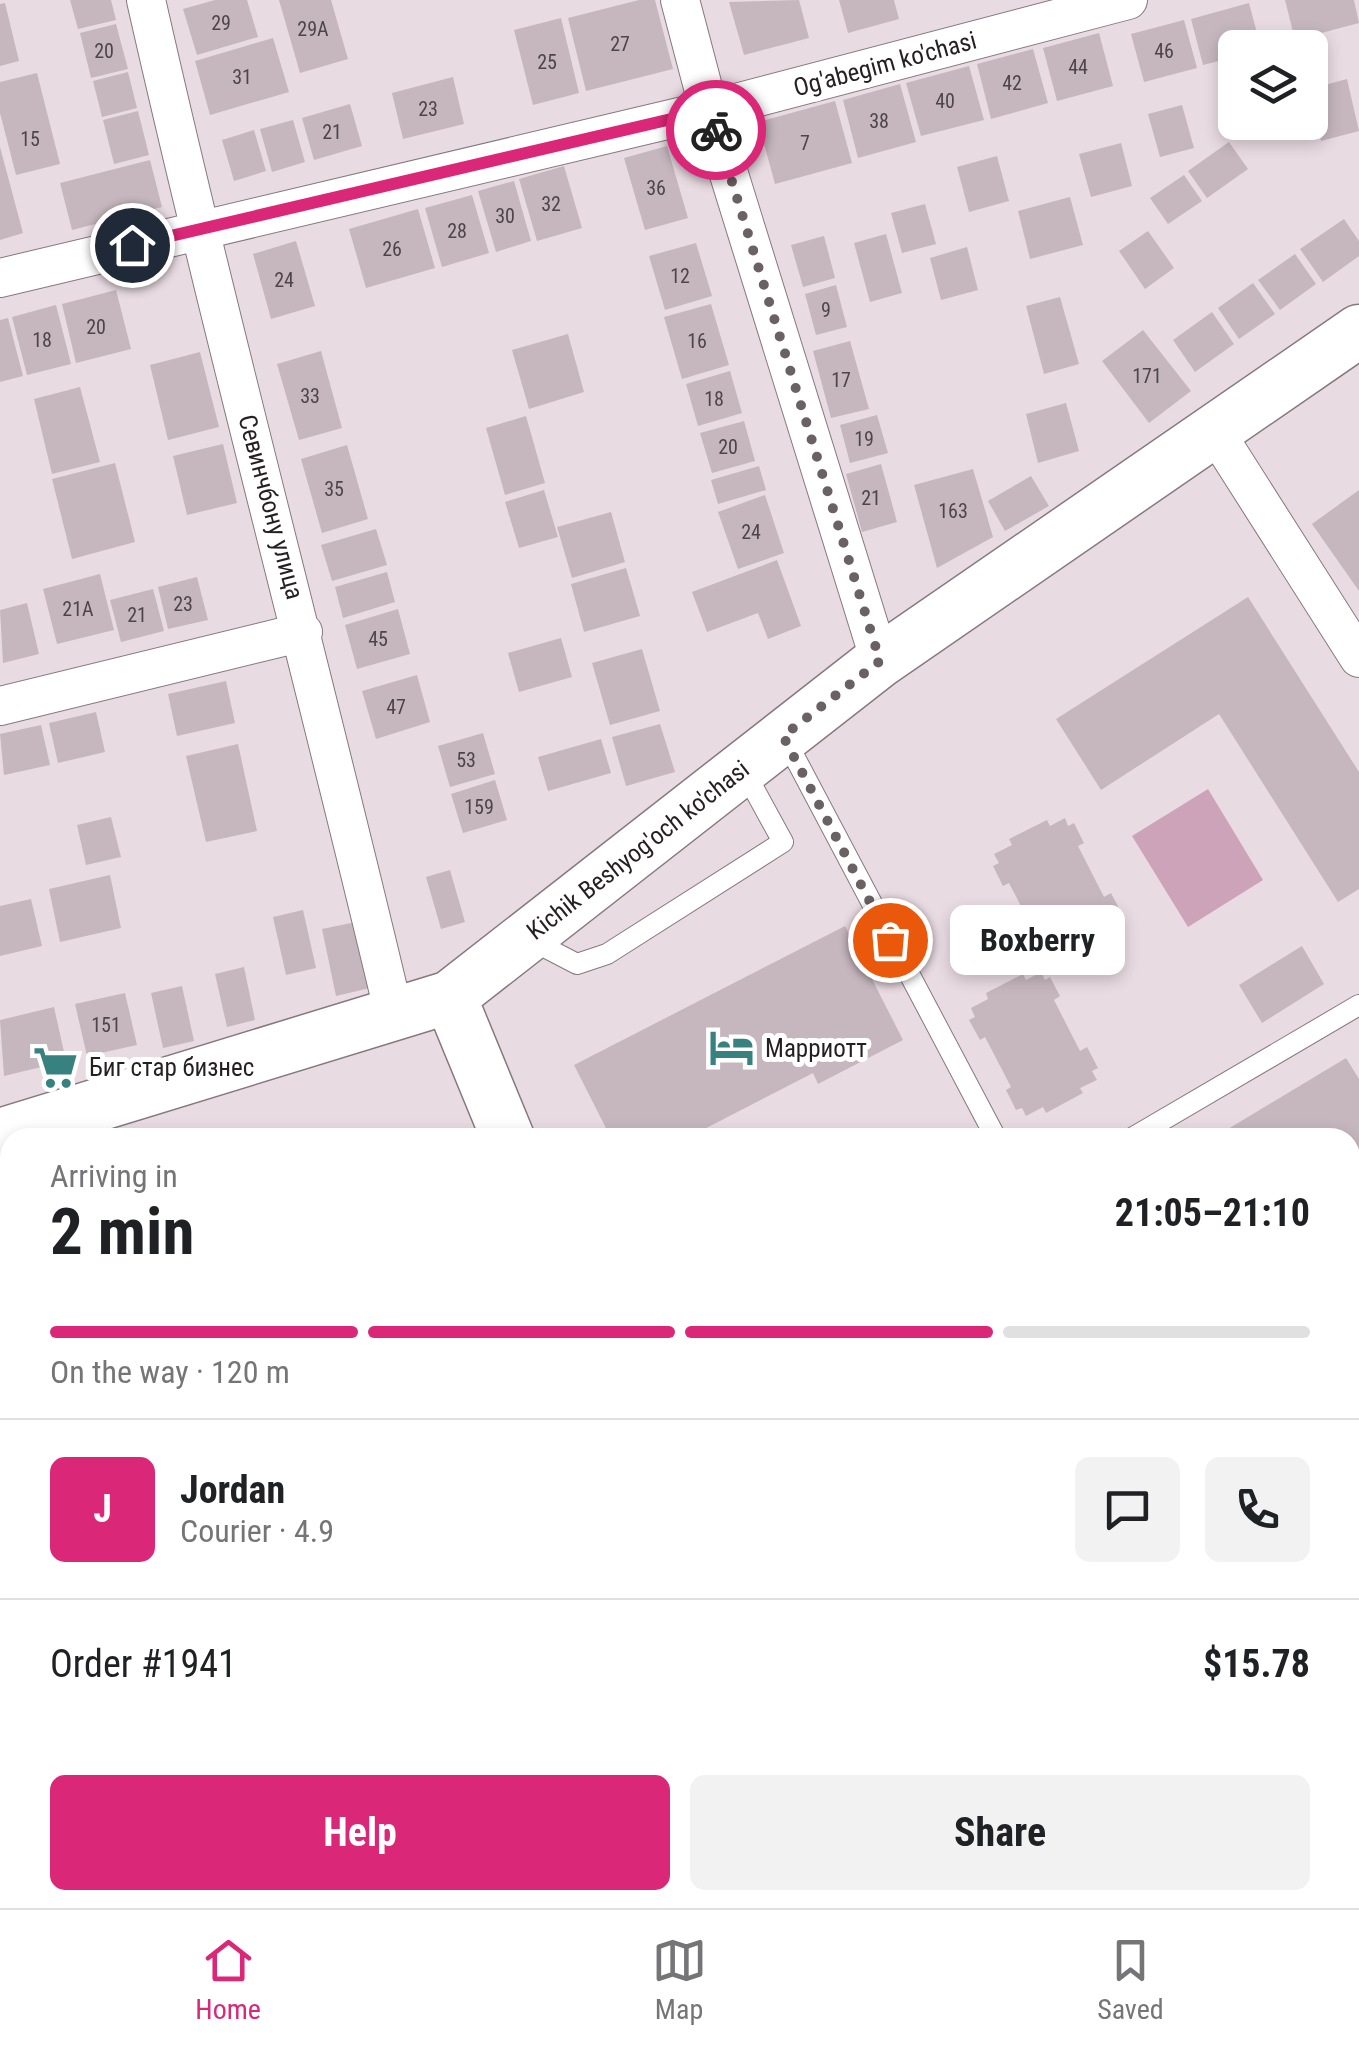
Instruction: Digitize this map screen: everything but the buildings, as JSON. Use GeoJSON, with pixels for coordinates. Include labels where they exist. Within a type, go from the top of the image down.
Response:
{"type":"FeatureCollection","features":[{"type":"Feature","properties":{"kind":"street","name":"Севинчбону улица"},"geometry":{"type":"LineString","coordinates":[[146,0],[198,229],[304,632],[394,1014]]}},
{"type":"Feature","properties":{"kind":"street"},"geometry":{"type":"LineString","coordinates":[[680,0],[710,110],[880,661]]}},
{"type":"Feature","properties":{"kind":"street","name":"Og'abegim ko'chasi"},"geometry":{"type":"LineString","coordinates":[[0,278],[710,110],[1128,0]]}},
{"type":"Feature","properties":{"kind":"street","name":"Kichik Beshyog'och ko'chasi"},"geometry":{"type":"LineString","coordinates":[[64,1128],[450,997],[880,661],[1359,330]]}},
{"type":"Feature","properties":{"kind":"street"},"geometry":{"type":"LineString","coordinates":[[1214,430],[1359,658]]}},
{"type":"Feature","properties":{"kind":"street"},"geometry":{"type":"LineString","coordinates":[[0,706],[304,632]]}},
{"type":"Feature","properties":{"kind":"street"},"geometry":{"type":"LineString","coordinates":[[450,997],[504,1128]]}},
{"type":"Feature","properties":{"kind":"lane"},"geometry":{"type":"LineString","coordinates":[[783,736],[991,1128]]}},
{"type":"Feature","properties":{"kind":"lane"},"geometry":{"type":"LineString","coordinates":[[526,937],[577,964],[607,954],[783,842],[743,768]]}},
{"type":"Feature","properties":{"kind":"lane"},"geometry":{"type":"LineString","coordinates":[[1149,1128],[1359,1005]]}},
{"type":"Feature","properties":{"kind":"shaded area"},"geometry":{"type":"Polygon","coordinates":[[[1208,789],[1263,880],[1188,927],[1132,836],[1208,789]]]}},
{"type":"Feature","properties":{"kind":"way so far"},"geometry":{"type":"LineString","coordinates":[[716,130],[880,661],[783,736],[890,940]]}},
{"type":"Feature","properties":{"kind":"place","name":"Boxberry"},"geometry":{"type":"Point","coordinates":[890,940]}},
{"type":"Feature","properties":{"kind":"place","name":"Марриотт"},"geometry":{"type":"Point","coordinates":[732,1048]}},
{"type":"Feature","properties":{"kind":"place","name":"Биг стар бизнес"},"geometry":{"type":"Point","coordinates":[56,1067]}},
{"type":"Feature","properties":{"kind":"route"},"geometry":{"type":"LineString","coordinates":[[132,245],[710,110],[716,130]]}}]}
